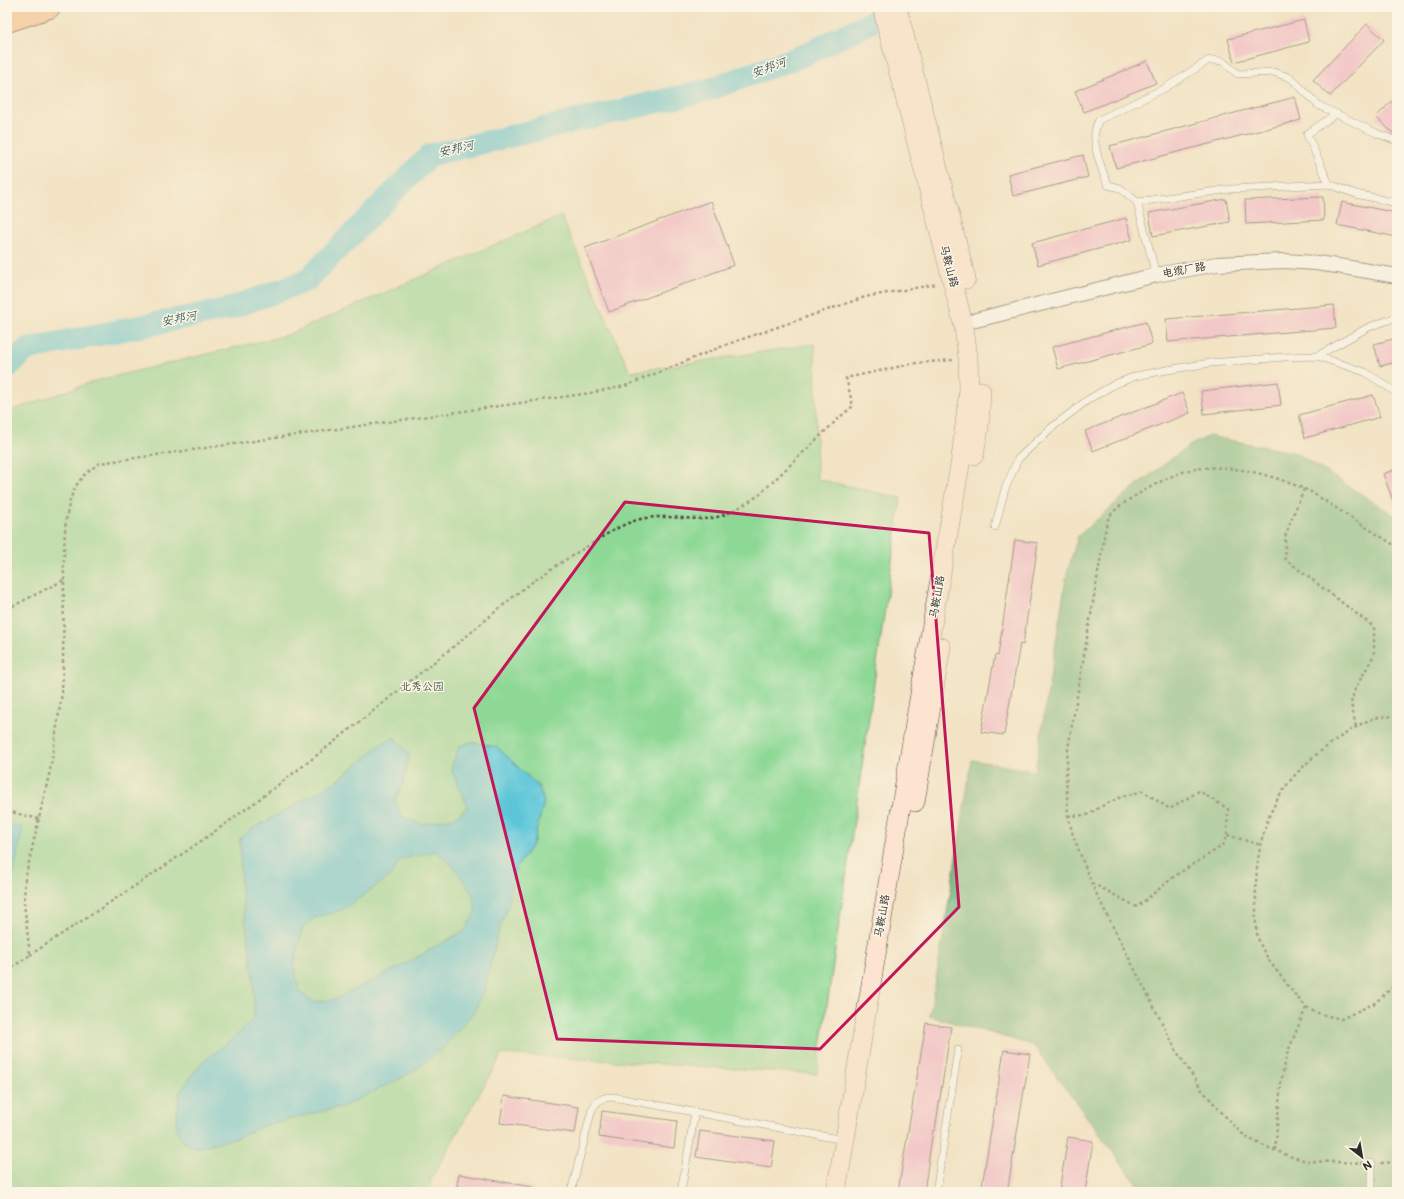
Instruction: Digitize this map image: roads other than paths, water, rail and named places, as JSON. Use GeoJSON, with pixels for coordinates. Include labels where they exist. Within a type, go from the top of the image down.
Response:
{"type":"FeatureCollection","features":[{"type":"Feature","properties":{"kind":"highway"},"geometry":{"type":"LineString","coordinates":[[7,21],[49,7]]}},
{"type":"Feature","properties":{"kind":"main road","name":"马鞍山路"},"geometry":{"type":"LineString","coordinates":[[848,1192],[979,427],[982,378],[976,320],[919,126],[882,7]]}},
{"type":"Feature","properties":{"kind":"main road","name":"马鞍山路"},"geometry":{"type":"LineString","coordinates":[[836,1192],[961,460],[969,389],[968,358],[964,327],[919,126],[897,7]]}},
{"type":"Feature","properties":{"kind":"street","name":"电缆厂路"},"geometry":{"type":"LineString","coordinates":[[976,320],[1156,275],[1217,264],[1284,261],[1344,267],[1397,276]]}},
{"type":"Feature","properties":{"kind":"lane"},"geometry":{"type":"LineString","coordinates":[[1156,275],[1137,202],[1120,188],[1108,185],[1098,161],[1094,128],[1099,120],[1165,88],[1209,60],[1222,61],[1238,74],[1274,72],[1291,78],[1318,105],[1376,133],[1397,141]]}},
{"type":"Feature","properties":{"kind":"lane"},"geometry":{"type":"LineString","coordinates":[[1329,184],[1307,134],[1336,114]]}},
{"type":"Feature","properties":{"kind":"lane"},"geometry":{"type":"LineString","coordinates":[[1137,202],[1231,189],[1329,184],[1356,194],[1397,203]]}},
{"type":"Feature","properties":{"kind":"lane"},"geometry":{"type":"LineString","coordinates":[[1317,356],[1369,327],[1397,317]]}},
{"type":"Feature","properties":{"kind":"lane"},"geometry":{"type":"LineString","coordinates":[[995,527],[1004,489],[1018,459],[1051,428],[1089,399],[1115,384],[1136,376],[1203,364],[1285,357],[1317,356],[1364,372],[1397,393]]}},
{"type":"Feature","properties":{"kind":"lane"},"geometry":{"type":"LineString","coordinates":[[936,1192],[958,1050]]}},
{"type":"Feature","properties":{"kind":"lane"},"geometry":{"type":"LineString","coordinates":[[571,1192],[592,1109],[597,1100],[604,1097],[613,1097],[845,1140]]}},
{"type":"Feature","properties":{"kind":"lane"},"geometry":{"type":"LineString","coordinates":[[681,1192],[695,1112]]}},
{"type":"Feature","properties":{"kind":"lane"},"geometry":{"type":"LineString","coordinates":[[1372,1163],[1372,1192]]}},
{"type":"Feature","properties":{"kind":"water"},"geometry":{"type":"Polygon","coordinates":[[[394,737],[409,754],[403,784],[395,800],[402,817],[421,824],[454,818],[468,807],[451,769],[459,746],[472,742],[497,747],[539,787],[544,802],[533,844],[514,871],[508,905],[498,933],[485,988],[473,1013],[443,1048],[409,1074],[344,1106],[265,1125],[239,1137],[194,1148],[181,1141],[176,1123],[180,1092],[202,1062],[233,1039],[254,1018],[254,979],[241,889],[240,838],[252,829],[337,781],[380,745],[394,737]],[[436,851],[400,860],[390,877],[342,910],[315,918],[303,927],[294,963],[299,992],[315,1002],[335,999],[400,967],[465,930],[476,912],[473,896],[457,870],[436,851]]]}},
{"type":"Feature","properties":{"kind":"water"},"geometry":{"type":"Polygon","coordinates":[[[7,824],[23,828],[13,876],[7,881],[7,824]]]}},
{"type":"Feature","properties":{"kind":"waterway","name":"安邦河"},"geometry":{"type":"LineString","coordinates":[[7,368],[27,349],[228,309],[306,281],[430,155],[708,90],[804,55],[902,7]]}},
{"type":"Feature","properties":{"kind":"park label","name":"北秀公园"},"geometry":{"type":"Point","coordinates":[422,686]}}]}
